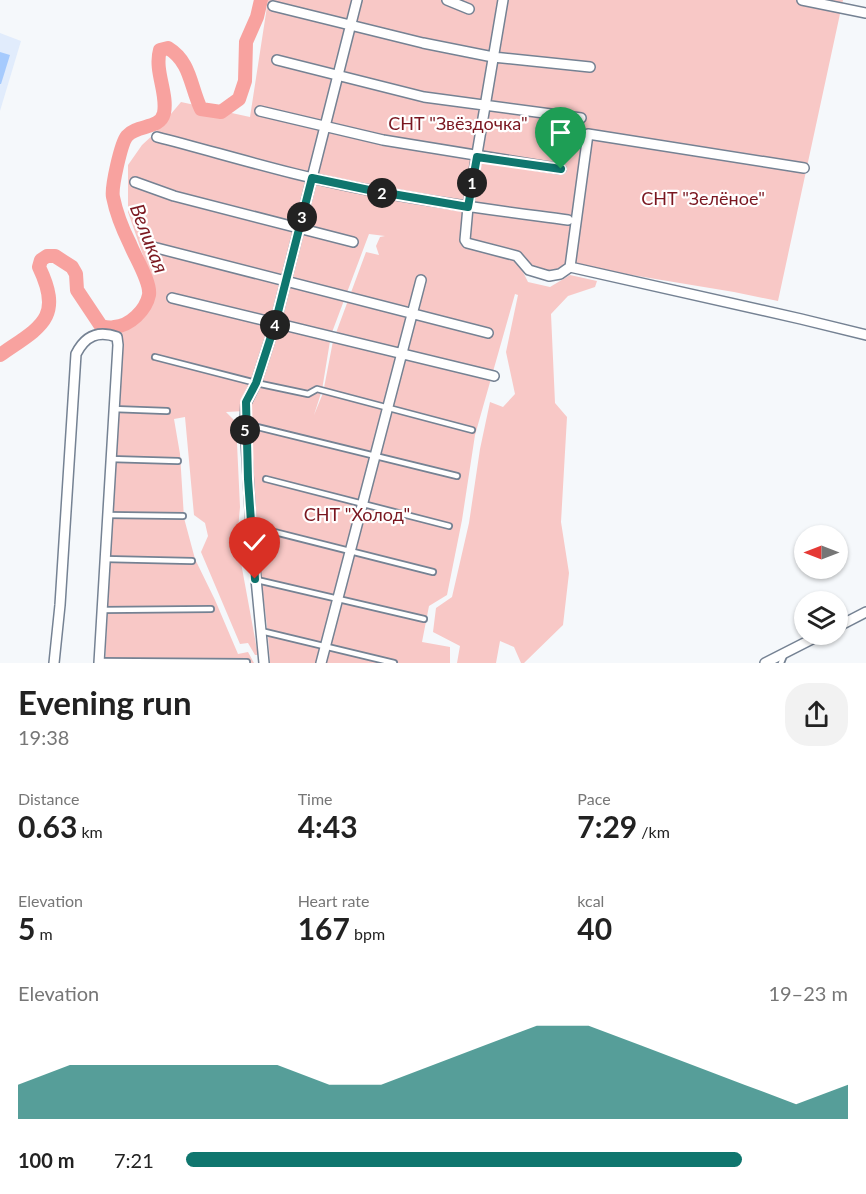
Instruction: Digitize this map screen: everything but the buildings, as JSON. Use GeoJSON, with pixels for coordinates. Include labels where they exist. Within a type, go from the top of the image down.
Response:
{"type":"FeatureCollection","features":[{"type":"Feature","properties":{"kind":"street"},"geometry":{"type":"LineString","coordinates":[[264,663],[251,526],[245,424],[246,402],[256,383],[275,324],[357,0]]}},
{"type":"Feature","properties":{"kind":"street"},"geometry":{"type":"LineString","coordinates":[[447,0],[469,9]]}},
{"type":"Feature","properties":{"kind":"street"},"geometry":{"type":"LineString","coordinates":[[503,0],[468,207],[465,240],[467,243],[517,256],[529,270],[549,276],[560,274],[570,267],[588,134],[804,168]]}},
{"type":"Feature","properties":{"kind":"street"},"geometry":{"type":"LineString","coordinates":[[802,0],[866,13]]}},
{"type":"Feature","properties":{"kind":"street"},"geometry":{"type":"LineString","coordinates":[[273,6],[423,43],[493,57],[590,67]]}},
{"type":"Feature","properties":{"kind":"street"},"geometry":{"type":"LineString","coordinates":[[277,60],[424,98],[581,118]]}},
{"type":"Feature","properties":{"kind":"street"},"geometry":{"type":"LineString","coordinates":[[260,111],[383,140],[561,169]]}},
{"type":"Feature","properties":{"kind":"street"},"geometry":{"type":"LineString","coordinates":[[157,136],[312,178],[369,190],[468,207],[567,220]]}},
{"type":"Feature","properties":{"kind":"street"},"geometry":{"type":"LineString","coordinates":[[135,182],[174,196],[353,242]]}},
{"type":"Feature","properties":{"kind":"street"},"geometry":{"type":"LineString","coordinates":[[153,247],[488,333]]}},
{"type":"Feature","properties":{"kind":"street"},"geometry":{"type":"LineString","coordinates":[[570,267],[866,335]]}},
{"type":"Feature","properties":{"kind":"street"},"geometry":{"type":"LineString","coordinates":[[321,663],[421,280]]}},
{"type":"Feature","properties":{"kind":"street"},"geometry":{"type":"LineString","coordinates":[[172,298],[494,376]]}},
{"type":"Feature","properties":{"kind":"street"},"geometry":{"type":"LineString","coordinates":[[54,663],[76,354],[80,347],[94,335],[105,333],[117,337],[118,345],[106,515],[99,662]]}},
{"type":"Feature","properties":{"kind":"street"},"geometry":{"type":"LineString","coordinates":[[848,621],[866,612]]}},
{"type":"Feature","properties":{"kind":"street"},"geometry":{"type":"LineString","coordinates":[[765,663],[801,645]]}},
{"type":"Feature","properties":{"kind":"lane"},"geometry":{"type":"LineString","coordinates":[[155,357],[308,394],[317,389],[472,430]]}},
{"type":"Feature","properties":{"kind":"lane"},"geometry":{"type":"LineString","coordinates":[[113,409],[167,411]]}},
{"type":"Feature","properties":{"kind":"lane"},"geometry":{"type":"LineString","coordinates":[[245,424],[457,476]]}},
{"type":"Feature","properties":{"kind":"lane"},"geometry":{"type":"LineString","coordinates":[[110,459],[178,461]]}},
{"type":"Feature","properties":{"kind":"lane"},"geometry":{"type":"LineString","coordinates":[[266,479],[449,526]]}},
{"type":"Feature","properties":{"kind":"lane"},"geometry":{"type":"LineString","coordinates":[[106,515],[183,516]]}},
{"type":"Feature","properties":{"kind":"lane"},"geometry":{"type":"LineString","coordinates":[[251,526],[433,572]]}},
{"type":"Feature","properties":{"kind":"lane"},"geometry":{"type":"LineString","coordinates":[[104,559],[192,561]]}},
{"type":"Feature","properties":{"kind":"lane"},"geometry":{"type":"LineString","coordinates":[[255,579],[424,619]]}},
{"type":"Feature","properties":{"kind":"lane"},"geometry":{"type":"LineString","coordinates":[[102,610],[211,609]]}},
{"type":"Feature","properties":{"kind":"lane"},"geometry":{"type":"LineString","coordinates":[[261,631],[394,663]]}},
{"type":"Feature","properties":{"kind":"lane"},"geometry":{"type":"LineString","coordinates":[[782,663],[785,653]]}},
{"type":"Feature","properties":{"kind":"lane"},"geometry":{"type":"LineString","coordinates":[[99,662],[247,662]]}},
{"type":"Feature","properties":{"kind":"shaded area"},"geometry":{"type":"Polygon","coordinates":[[[0,33],[21,41],[0,111],[0,33]]]}},
{"type":"Feature","properties":{"kind":"green space"},"geometry":{"type":"Polygon","coordinates":[[[268,0],[843,0],[778,301],[565,264],[552,272],[526,265],[525,257],[493,252],[517,260],[528,282],[550,287],[570,275],[597,281],[595,287],[568,296],[551,314],[555,403],[567,417],[561,522],[569,573],[563,625],[524,663],[521,663],[514,647],[500,641],[496,663],[457,663],[460,646],[433,632],[436,608],[452,597],[469,523],[480,449],[490,402],[503,407],[515,394],[506,352],[518,295],[515,294],[475,435],[462,520],[447,595],[429,606],[422,642],[450,647],[450,663],[270,663],[252,503],[246,411],[226,412],[236,422],[240,507],[237,541],[258,655],[255,655],[248,643],[240,644],[201,552],[208,536],[205,523],[194,515],[185,417],[174,419],[180,454],[184,518],[195,559],[238,654],[248,652],[254,663],[105,663],[120,334],[149,308],[154,287],[128,212],[128,165],[142,145],[181,102],[250,117],[268,0]],[[369,234],[331,335],[322,390],[314,415],[323,393],[333,341],[366,252],[379,255],[376,246],[380,237],[385,236],[369,234]]]}},
{"type":"Feature","properties":{"kind":"waterway","name":"Великая"},"geometry":{"type":"LineString","coordinates":[[0,355],[37,329],[44,320],[49,299],[39,267],[41,260],[47,256],[55,256],[72,267],[76,274],[77,290],[101,326],[126,324],[145,306],[149,295],[148,283],[122,227],[113,197],[119,156],[125,140],[131,132],[158,122],[164,113],[165,105],[159,66],[160,50],[168,48],[186,67],[201,109],[221,112],[239,99],[245,81],[246,42],[257,17],[261,0]]}},
{"type":"Feature","properties":{"kind":"route"},"geometry":{"type":"LineString","coordinates":[[255,579],[245,424],[246,402],[256,383],[275,324],[312,178],[468,207],[477,157],[561,169]]}},
{"type":"Feature","properties":{"kind":"park label","name":"СНТ \"Звёздочка\""},"geometry":{"type":"Point","coordinates":[458,123]}},
{"type":"Feature","properties":{"kind":"park label","name":"СНТ \"Зелёное\""},"geometry":{"type":"Point","coordinates":[703,198]}},
{"type":"Feature","properties":{"kind":"park label","name":"СНТ \"Холод\""},"geometry":{"type":"Point","coordinates":[357,514]}}]}
